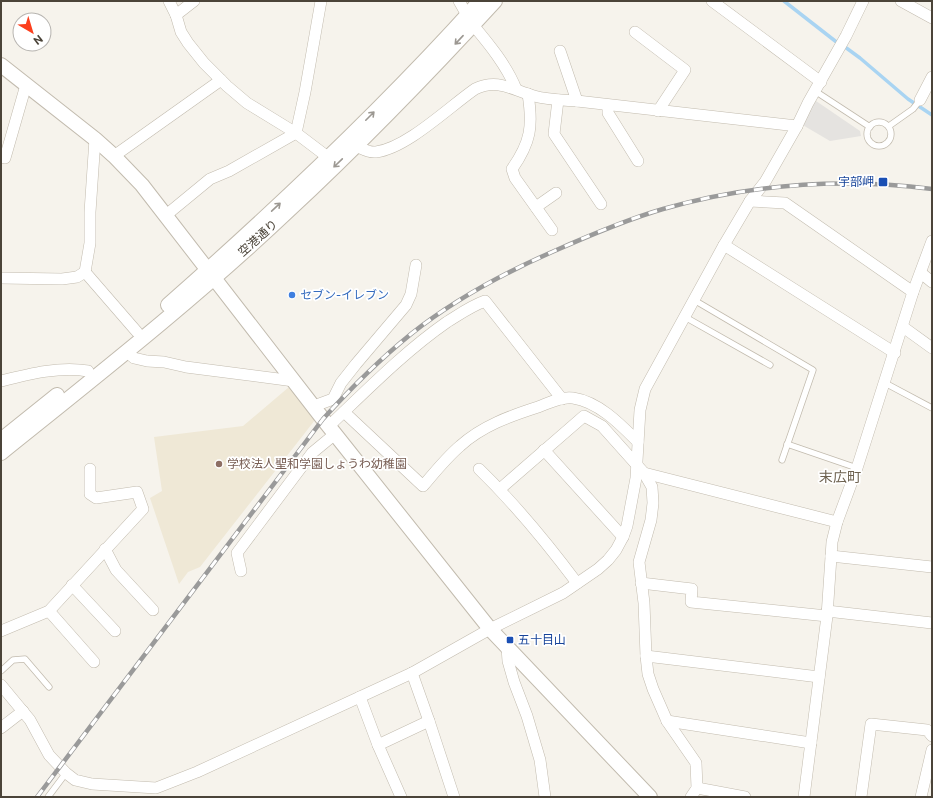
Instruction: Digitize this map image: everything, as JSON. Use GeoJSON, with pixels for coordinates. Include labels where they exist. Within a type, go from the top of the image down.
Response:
{"type":"FeatureCollection","features":[{"type":"Feature","properties":{"kind":"street"},"geometry":{"type":"LineString","coordinates":[[169,1],[176,15],[181,32],[188,43],[204,63],[221,80],[247,103],[296,133],[329,158]]}},
{"type":"Feature","properties":{"kind":"street"},"geometry":{"type":"LineString","coordinates":[[176,15],[194,1]]}},
{"type":"Feature","properties":{"kind":"street"},"geometry":{"type":"LineString","coordinates":[[165,216],[210,179],[229,171],[296,133],[305,92],[321,1]]}},
{"type":"Feature","properties":{"kind":"street"},"geometry":{"type":"LineString","coordinates":[[459,1],[470,20],[490,46],[513,81],[516,89]]}},
{"type":"Feature","properties":{"kind":"street","name":"空港通り"},"geometry":{"type":"LineString","coordinates":[[1,440],[287,213],[440,61],[470,20],[480,1]]}},
{"type":"Feature","properties":{"kind":"street","name":"空港通り"},"geometry":{"type":"LineString","coordinates":[[1,453],[126,352],[211,274],[470,20],[495,1]]}},
{"type":"Feature","properties":{"kind":"street"},"geometry":{"type":"LineString","coordinates":[[712,1],[818,86]]}},
{"type":"Feature","properties":{"kind":"street"},"geometry":{"type":"LineString","coordinates":[[1,685],[23,711],[49,755],[75,780],[92,784],[157,792],[197,772],[412,673],[511,617],[546,602],[598,569],[608,560],[623,537],[634,495],[640,469],[638,442],[640,410],[645,389],[724,245],[750,201],[765,182],[797,126],[863,1]]}},
{"type":"Feature","properties":{"kind":"street"},"geometry":{"type":"LineString","coordinates":[[900,1],[932,18]]}},
{"type":"Feature","properties":{"kind":"street"},"geometry":{"type":"LineString","coordinates":[[635,32],[685,70],[658,111]]}},
{"type":"Feature","properties":{"kind":"street"},"geometry":{"type":"LineString","coordinates":[[560,50],[577,101]]}},
{"type":"Feature","properties":{"kind":"street"},"geometry":{"type":"LineString","coordinates":[[1,65],[95,139],[142,185],[332,430],[490,629],[650,797]]}},
{"type":"Feature","properties":{"kind":"street"},"geometry":{"type":"LineString","coordinates":[[920,100],[932,77]]}},
{"type":"Feature","properties":{"kind":"street"},"geometry":{"type":"LineString","coordinates":[[114,156],[221,80]]}},
{"type":"Feature","properties":{"kind":"street"},"geometry":{"type":"LineString","coordinates":[[356,146],[368,151],[376,152],[387,149],[412,136],[464,96],[484,85],[496,84],[516,89],[534,96],[558,100],[797,126]]}},
{"type":"Feature","properties":{"kind":"street"},"geometry":{"type":"LineString","coordinates":[[1,157],[5,158],[26,85]]}},
{"type":"Feature","properties":{"kind":"street"},"geometry":{"type":"LineString","coordinates":[[528,94],[531,120],[528,139],[512,170],[515,178],[552,230]]}},
{"type":"Feature","properties":{"kind":"street"},"geometry":{"type":"LineString","coordinates":[[558,100],[554,134],[601,204]]}},
{"type":"Feature","properties":{"kind":"street"},"geometry":{"type":"LineString","coordinates":[[608,105],[608,113],[638,162]]}},
{"type":"Feature","properties":{"kind":"street"},"geometry":{"type":"LineString","coordinates":[[1,278],[62,279],[77,277],[85,272],[90,243],[90,212],[95,139]]}},
{"type":"Feature","properties":{"kind":"street"},"geometry":{"type":"LineString","coordinates":[[536,208],[556,193]]}},
{"type":"Feature","properties":{"kind":"street"},"geometry":{"type":"LineString","coordinates":[[750,201],[784,203],[913,292]]}},
{"type":"Feature","properties":{"kind":"street"},"geometry":{"type":"LineString","coordinates":[[804,797],[827,614],[831,556],[837,522],[857,468],[895,353],[913,292],[932,241]]}},
{"type":"Feature","properties":{"kind":"street"},"geometry":{"type":"LineString","coordinates":[[724,245],[895,353]]}},
{"type":"Feature","properties":{"kind":"street"},"geometry":{"type":"LineString","coordinates":[[314,406],[333,399],[341,383],[406,304],[411,294],[416,265]]}},
{"type":"Feature","properties":{"kind":"street"},"geometry":{"type":"LineString","coordinates":[[85,272],[137,332]]}},
{"type":"Feature","properties":{"kind":"street"},"geometry":{"type":"LineString","coordinates":[[920,273],[932,282]]}},
{"type":"Feature","properties":{"kind":"street"},"geometry":{"type":"LineString","coordinates":[[241,571],[237,553],[312,453],[332,430],[344,412],[424,338],[474,305],[485,301],[562,399]]}},
{"type":"Feature","properties":{"kind":"street"},"geometry":{"type":"LineString","coordinates":[[903,327],[932,348]]}},
{"type":"Feature","properties":{"kind":"street"},"geometry":{"type":"LineString","coordinates":[[126,352],[134,358],[147,361],[164,362],[186,367],[294,381]]}},
{"type":"Feature","properties":{"kind":"street"},"geometry":{"type":"LineString","coordinates":[[1,381],[49,371],[75,368],[88,371]]}},
{"type":"Feature","properties":{"kind":"street"},"geometry":{"type":"LineString","coordinates":[[344,412],[423,486],[443,461],[460,445],[476,434],[515,414],[562,399],[572,398],[596,406],[617,421],[638,442]]}},
{"type":"Feature","properties":{"kind":"street"},"geometry":{"type":"LineString","coordinates":[[500,489],[584,416],[602,426],[640,469],[652,487],[653,504],[651,520],[639,562],[645,610],[648,674],[667,721],[696,764],[694,792],[745,797]]}},
{"type":"Feature","properties":{"kind":"street"},"geometry":{"type":"LineString","coordinates":[[544,450],[623,537]]}},
{"type":"Feature","properties":{"kind":"street"},"geometry":{"type":"LineString","coordinates":[[1,631],[49,611],[143,509],[137,492],[96,498],[90,494],[90,469]]}},
{"type":"Feature","properties":{"kind":"street"},"geometry":{"type":"LineString","coordinates":[[480,469],[500,489],[577,583]]}},
{"type":"Feature","properties":{"kind":"street"},"geometry":{"type":"LineString","coordinates":[[640,469],[837,522]]}},
{"type":"Feature","properties":{"kind":"street"},"geometry":{"type":"LineString","coordinates":[[105,549],[116,570],[153,610]]}},
{"type":"Feature","properties":{"kind":"street"},"geometry":{"type":"LineString","coordinates":[[831,556],[932,567]]}},
{"type":"Feature","properties":{"kind":"street"},"geometry":{"type":"LineString","coordinates":[[641,583],[692,589],[691,602],[932,623]]}},
{"type":"Feature","properties":{"kind":"street"},"geometry":{"type":"LineString","coordinates":[[72,585],[115,631]]}},
{"type":"Feature","properties":{"kind":"street"},"geometry":{"type":"LineString","coordinates":[[49,611],[94,662]]}},
{"type":"Feature","properties":{"kind":"street"},"geometry":{"type":"LineString","coordinates":[[507,647],[508,661],[514,682],[528,716],[540,760],[545,797]]}},
{"type":"Feature","properties":{"kind":"street"},"geometry":{"type":"LineString","coordinates":[[646,656],[819,677]]}},
{"type":"Feature","properties":{"kind":"street"},"geometry":{"type":"LineString","coordinates":[[412,673],[454,797]]}},
{"type":"Feature","properties":{"kind":"street"},"geometry":{"type":"LineString","coordinates":[[360,697],[378,745],[401,797]]}},
{"type":"Feature","properties":{"kind":"street"},"geometry":{"type":"LineString","coordinates":[[1,728],[23,711]]}},
{"type":"Feature","properties":{"kind":"street"},"geometry":{"type":"LineString","coordinates":[[378,745],[429,721]]}},
{"type":"Feature","properties":{"kind":"street"},"geometry":{"type":"LineString","coordinates":[[667,721],[810,743]]}},
{"type":"Feature","properties":{"kind":"street"},"geometry":{"type":"LineString","coordinates":[[861,797],[871,724],[927,730],[932,736]]}},
{"type":"Feature","properties":{"kind":"street"},"geometry":{"type":"LineString","coordinates":[[921,797],[932,750]]}},
{"type":"Feature","properties":{"kind":"lane"},"geometry":{"type":"LineString","coordinates":[[818,86],[870,127]]}},
{"type":"Feature","properties":{"kind":"lane"},"geometry":{"type":"LineString","coordinates":[[889,126],[913,109],[920,100]]}},
{"type":"Feature","properties":{"kind":"lane"},"geometry":{"type":"LineString","coordinates":[[874,123],[885,123],[889,126],[890,138],[886,144],[878,146],[869,140],[867,133],[874,123]]}},
{"type":"Feature","properties":{"kind":"lane"},"geometry":{"type":"LineString","coordinates":[[694,300],[813,370],[782,460]]}},
{"type":"Feature","properties":{"kind":"lane"},"geometry":{"type":"LineString","coordinates":[[685,317],[770,365]]}},
{"type":"Feature","properties":{"kind":"lane"},"geometry":{"type":"LineString","coordinates":[[885,383],[932,408]]}},
{"type":"Feature","properties":{"kind":"lane"},"geometry":{"type":"LineString","coordinates":[[787,444],[857,468]]}},
{"type":"Feature","properties":{"kind":"lane"},"geometry":{"type":"LineString","coordinates":[[1,671],[13,660],[25,659],[49,687]]}},
{"type":"Feature","properties":{"kind":"lane"},"geometry":{"type":"LineString","coordinates":[[48,797],[66,773]]}},
{"type":"Feature","properties":{"kind":"shaded area"},"geometry":{"type":"Polygon","coordinates":[[[816,101],[860,131],[861,136],[830,141],[801,124],[816,101]]]}},
{"type":"Feature","properties":{"kind":"shaded area","name":"学校法人聖和学園しょうわ幼稚園"},"geometry":{"type":"Polygon","coordinates":[[[289,387],[315,420],[200,567],[188,572],[179,584],[150,498],[162,491],[154,437],[243,426],[289,387]]]}},
{"type":"Feature","properties":{"kind":"waterway"},"geometry":{"type":"LineString","coordinates":[[784,1],[839,44]]}},
{"type":"Feature","properties":{"kind":"waterway"},"geometry":{"type":"LineString","coordinates":[[845,47],[908,99],[932,115]]}},
{"type":"Feature","properties":{"kind":"railway"},"geometry":{"type":"LineString","coordinates":[[37,797],[323,419],[376,364],[411,334],[444,310],[479,288],[533,260],[635,218],[663,209],[729,194],[797,186],[865,184],[932,189]]}},
{"type":"Feature","properties":{"kind":"place","name":"宇部岬"},"geometry":{"type":"Point","coordinates":[883,182]}},
{"type":"Feature","properties":{"kind":"place","name":"セブン-イレブン"},"geometry":{"type":"Point","coordinates":[292,295]}},
{"type":"Feature","properties":{"kind":"place","name":"学校法人聖和学園しょうわ幼稚園"},"geometry":{"type":"Point","coordinates":[219,464]}},
{"type":"Feature","properties":{"kind":"place","name":"五十目山"},"geometry":{"type":"Point","coordinates":[510,640]}},
{"type":"Feature","properties":{"kind":"district","name":"末広町"},"geometry":{"type":"Point","coordinates":[840,477]}}]}
